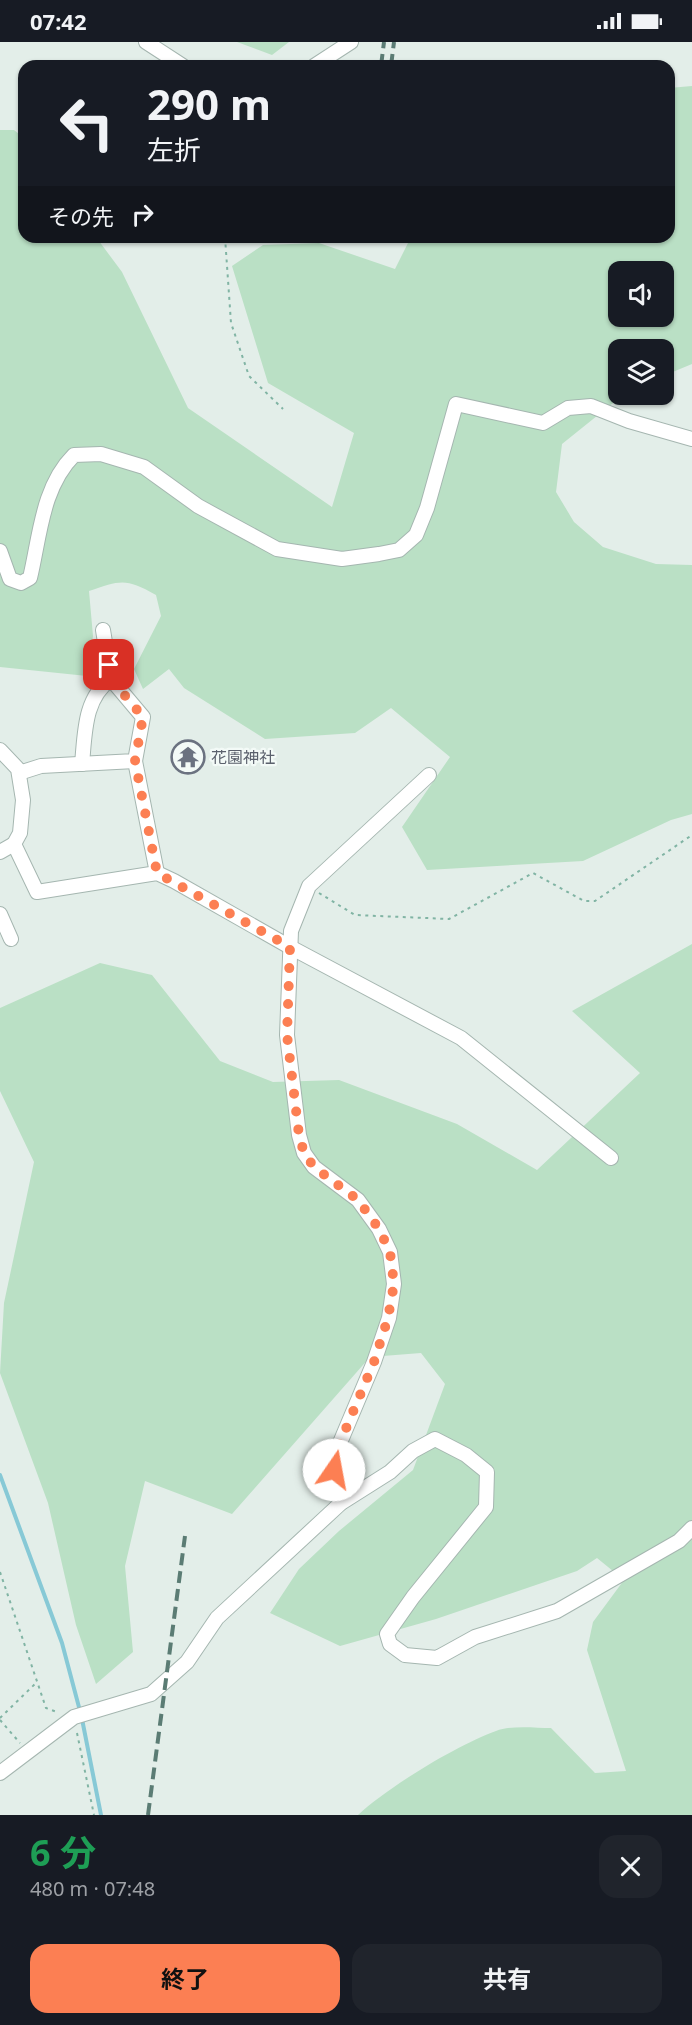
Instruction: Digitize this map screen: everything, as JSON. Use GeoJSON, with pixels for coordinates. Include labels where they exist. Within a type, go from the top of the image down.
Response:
{"type":"FeatureCollection","features":[{"type":"Feature","properties":{"kind":"street"},"geometry":{"type":"LineString","coordinates":[[147,42],[174,60]]}},
{"type":"Feature","properties":{"kind":"street"},"geometry":{"type":"LineString","coordinates":[[323,60],[351,42]]}},
{"type":"Feature","properties":{"kind":"street"},"geometry":{"type":"LineString","coordinates":[[0,551],[9,579],[21,583],[30,578],[51,486],[61,467],[74,455],[101,454],[144,467],[198,506],[278,549],[342,559],[399,550],[416,536],[427,508],[456,404],[543,423],[568,408],[591,406],[629,421],[692,439]]}},
{"type":"Feature","properties":{"kind":"street"},"geometry":{"type":"LineString","coordinates":[[103,630],[111,679],[143,717],[135,761],[157,873]]}},
{"type":"Feature","properties":{"kind":"street"},"geometry":{"type":"LineString","coordinates":[[82,764],[87,717],[99,688],[111,679]]}},
{"type":"Feature","properties":{"kind":"street"},"geometry":{"type":"LineString","coordinates":[[0,750],[19,773],[23,800],[20,833],[14,844],[0,852]]}},
{"type":"Feature","properties":{"kind":"street"},"geometry":{"type":"LineString","coordinates":[[19,773],[41,766],[135,761]]}},
{"type":"Feature","properties":{"kind":"street"},"geometry":{"type":"LineString","coordinates":[[341,1503],[335,1484],[334,1457],[374,1362],[388,1318],[394,1284],[390,1252],[379,1229],[358,1200],[314,1167],[304,1153],[299,1135],[287,1035],[291,931],[309,886],[429,775]]}},
{"type":"Feature","properties":{"kind":"street"},"geometry":{"type":"LineString","coordinates":[[14,844],[37,892],[157,873],[461,1038],[611,1158]]}},
{"type":"Feature","properties":{"kind":"street"},"geometry":{"type":"LineString","coordinates":[[0,914],[11,939]]}},
{"type":"Feature","properties":{"kind":"street"},"geometry":{"type":"LineString","coordinates":[[0,1773],[79,1716],[151,1694],[187,1662],[217,1618],[341,1503],[390,1472],[413,1451],[435,1439],[466,1455],[487,1472],[486,1507],[413,1597],[387,1635],[390,1644],[405,1655],[437,1658],[475,1637],[557,1611],[679,1542],[692,1528]]}},
{"type":"Feature","properties":{"kind":"path"},"geometry":{"type":"LineString","coordinates":[[225,243],[231,323],[238,344],[249,376],[282,409]]}},
{"type":"Feature","properties":{"kind":"path"},"geometry":{"type":"LineString","coordinates":[[309,886],[355,915],[449,919],[533,873],[584,901],[595,901],[692,835]]}},
{"type":"Feature","properties":{"kind":"path"},"geometry":{"type":"LineString","coordinates":[[0,1572],[46,1708],[79,1716],[94,1815]]}},
{"type":"Feature","properties":{"kind":"path"},"geometry":{"type":"LineString","coordinates":[[29,1752],[0,1719],[37,1682]]}},
{"type":"Feature","properties":{"kind":"green space"},"geometry":{"type":"Polygon","coordinates":[[[237,42],[289,42],[272,55],[237,42]]]}},
{"type":"Feature","properties":{"kind":"green space"},"geometry":{"type":"Polygon","coordinates":[[[692,86],[692,364],[674,371],[674,339],[608,339],[608,405],[611,405],[562,444],[556,492],[574,522],[603,547],[656,564],[692,565],[692,814],[671,820],[583,861],[427,870],[402,827],[450,757],[391,708],[355,733],[265,739],[184,688],[169,669],[143,689],[134,669],[161,616],[156,595],[146,589],[123,582],[89,591],[93,636],[87,676],[0,667],[0,130],[14,130],[18,133],[18,243],[100,243],[122,272],[188,408],[332,507],[354,433],[268,383],[232,266],[263,245],[319,243],[395,269],[408,243],[675,243],[675,87],[692,86]]]}},
{"type":"Feature","properties":{"kind":"green space"},"geometry":{"type":"Polygon","coordinates":[[[692,944],[692,1815],[358,1815],[387,1792],[443,1756],[480,1737],[509,1728],[551,1728],[595,1773],[626,1771],[587,1650],[593,1622],[624,1580],[597,1558],[577,1571],[436,1619],[340,1646],[270,1613],[299,1569],[339,1531],[413,1470],[445,1384],[421,1353],[370,1357],[232,1514],[145,1481],[125,1566],[133,1652],[96,1684],[76,1625],[48,1503],[0,1373],[4,1303],[34,1162],[0,1091],[0,1008],[100,963],[152,975],[220,1061],[273,1082],[339,1080],[457,1124],[537,1170],[640,1073],[572,1011],[692,944]]]}},
{"type":"Feature","properties":{"kind":"waterway"},"geometry":{"type":"LineString","coordinates":[[0,1475],[62,1643],[80,1711]]}},
{"type":"Feature","properties":{"kind":"waterway"},"geometry":{"type":"LineString","coordinates":[[82,1719],[101,1815]]}},
{"type":"Feature","properties":{"kind":"railway"},"geometry":{"type":"LineString","coordinates":[[382,60],[384,42]]}},
{"type":"Feature","properties":{"kind":"railway"},"geometry":{"type":"LineString","coordinates":[[392,60],[394,42]]}},
{"type":"Feature","properties":{"kind":"railway"},"geometry":{"type":"LineString","coordinates":[[148,1815],[185,1536]]}},
{"type":"Feature","properties":{"kind":"place","name":"花園神社"},"geometry":{"type":"Point","coordinates":[188,757]}},
{"type":"Feature","properties":{"kind":"route"},"geometry":{"type":"LineString","coordinates":[[109,665],[111,679],[143,717],[135,761],[157,873],[174,880],[290,947],[287,1035],[299,1135],[304,1153],[314,1167],[358,1200],[379,1229],[390,1252],[394,1284],[388,1318],[374,1362],[334,1457],[334,1470]]}}]}
